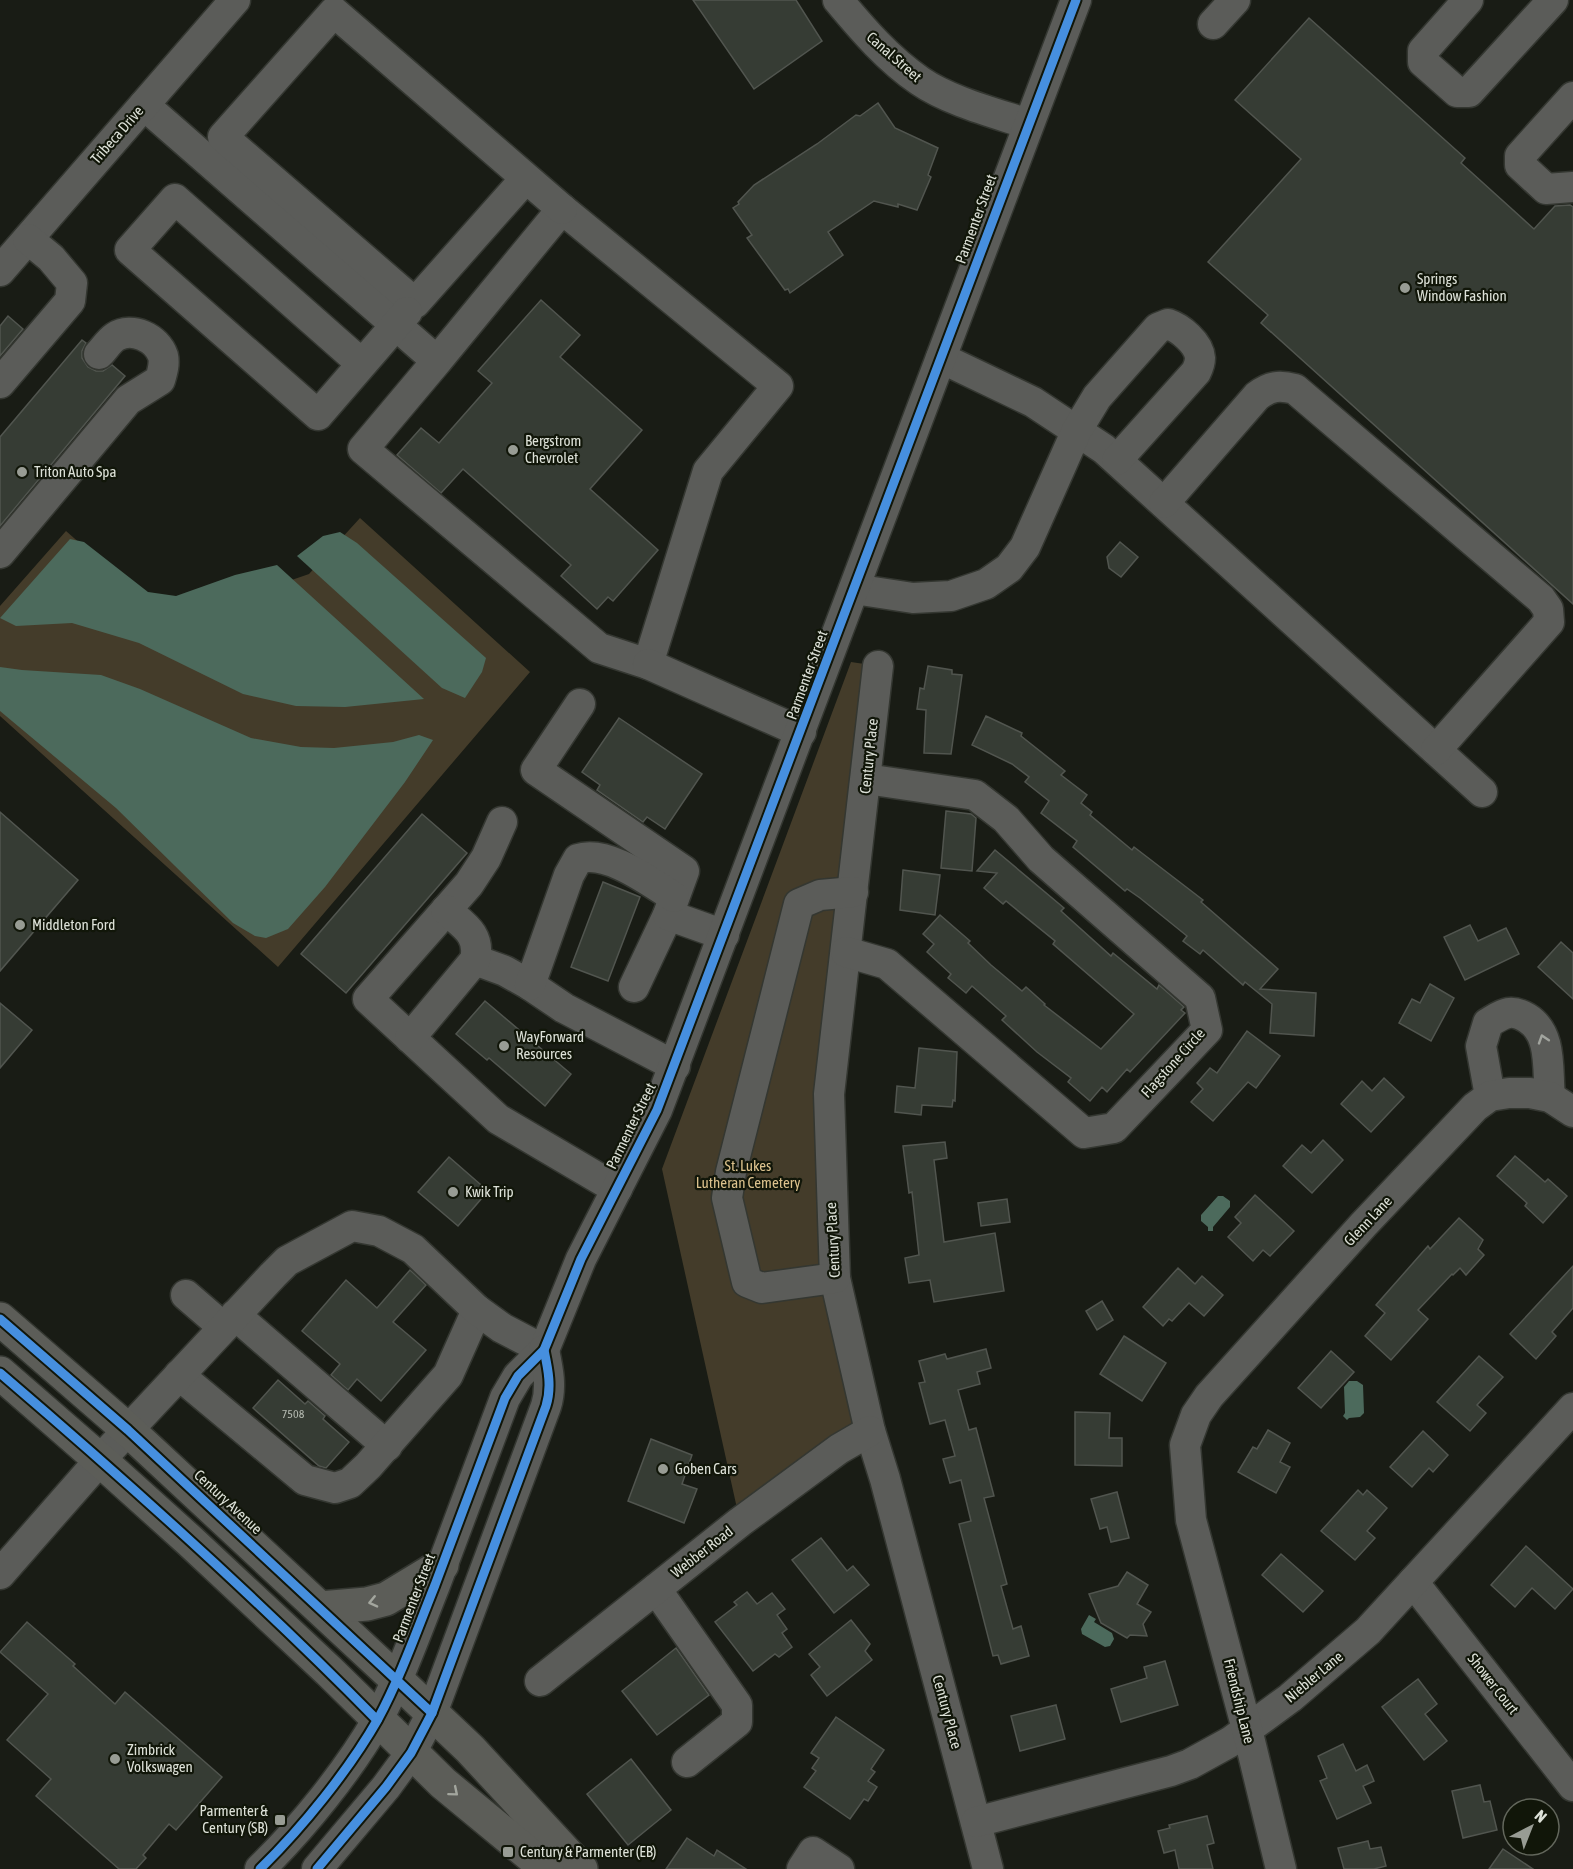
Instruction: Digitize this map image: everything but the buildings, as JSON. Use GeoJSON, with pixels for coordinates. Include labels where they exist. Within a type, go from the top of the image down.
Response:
{"type":"FeatureCollection","features":[{"type":"Feature","properties":{"kind":"main road","name":"Century Avenue"},"geometry":{"type":"LineString","coordinates":[[0,1319],[128,1430],[432,1713],[470,1749],[581,1869]]}},
{"type":"Feature","properties":{"kind":"main road"},"geometry":{"type":"LineString","coordinates":[[0,1373],[100,1460],[320,1663],[443,1783],[547,1869]]}},
{"type":"Feature","properties":{"kind":"main road"},"geometry":{"type":"LineString","coordinates":[[320,1608],[367,1604],[386,1599],[442,1565]]}},
{"type":"Feature","properties":{"kind":"street","name":"Tribeca Drive"},"geometry":{"type":"LineString","coordinates":[[0,271],[235,0]]}},
{"type":"Feature","properties":{"kind":"street","name":"Canal Street"},"geometry":{"type":"LineString","coordinates":[[838,0],[876,45],[922,82],[968,105],[1028,124]]}},
{"type":"Feature","properties":{"kind":"street","name":"Parmenter Street"},"geometry":{"type":"LineString","coordinates":[[260,1869],[289,1841],[350,1762],[377,1720],[397,1680],[508,1392],[518,1376],[544,1350],[581,1259],[646,1136],[675,1066],[1076,0]]}},
{"type":"Feature","properties":{"kind":"street"},"geometry":{"type":"LineString","coordinates":[[1214,24],[1235,0]]}},
{"type":"Feature","properties":{"kind":"street"},"geometry":{"type":"LineString","coordinates":[[1468,0],[1424,51],[1423,62],[1457,93],[1469,92],[1553,0]]}},
{"type":"Feature","properties":{"kind":"street"},"geometry":{"type":"LineString","coordinates":[[416,303],[223,137],[334,12],[526,178],[778,386],[708,471],[648,664]]}},
{"type":"Feature","properties":{"kind":"street"},"geometry":{"type":"LineString","coordinates":[[1573,97],[1520,156],[1520,165],[1546,189],[1573,187]]}},
{"type":"Feature","properties":{"kind":"street"},"geometry":{"type":"LineString","coordinates":[[144,105],[437,361]]}},
{"type":"Feature","properties":{"kind":"street"},"geometry":{"type":"LineString","coordinates":[[362,364],[175,199],[130,250],[318,415],[526,178]]}},
{"type":"Feature","properties":{"kind":"street"},"geometry":{"type":"LineString","coordinates":[[562,208],[363,448],[599,648],[648,664],[801,732]]}},
{"type":"Feature","properties":{"kind":"street"},"geometry":{"type":"LineString","coordinates":[[0,383],[70,301],[72,283],[51,258],[28,239]]}},
{"type":"Feature","properties":{"kind":"street"},"geometry":{"type":"LineString","coordinates":[[854,589],[913,598],[933,598],[959,594],[986,584],[1009,568],[1025,547],[1077,430],[1097,398],[1158,328],[1168,324],[1176,327],[1194,344],[1200,358],[1197,372],[1117,460]]}},
{"type":"Feature","properties":{"kind":"street"},"geometry":{"type":"LineString","coordinates":[[0,554],[128,400],[160,380],[163,357],[153,342],[144,336],[132,332],[116,336],[99,354]]}},
{"type":"Feature","properties":{"kind":"street"},"geometry":{"type":"LineString","coordinates":[[941,358],[1033,402],[1104,449],[1482,792]]}},
{"type":"Feature","properties":{"kind":"street"},"geometry":{"type":"LineString","coordinates":[[1164,503],[1257,396],[1267,388],[1281,386],[1295,389],[1541,599],[1548,609],[1550,622],[1436,750]]}},
{"type":"Feature","properties":{"kind":"street","name":"Century Place"},"geometry":{"type":"LineString","coordinates":[[878,666],[829,1094],[834,1278],[870,1431],[888,1490],[988,1869]]}},
{"type":"Feature","properties":{"kind":"street"},"geometry":{"type":"LineString","coordinates":[[580,704],[536,770],[684,871],[671,906],[634,987]]}},
{"type":"Feature","properties":{"kind":"street","name":"Flagstone Circle"},"geometry":{"type":"LineString","coordinates":[[846,952],[887,964],[1084,1133],[1114,1128],[1207,1030],[1200,998],[1041,859],[1005,819],[975,795],[866,779]]}},
{"type":"Feature","properties":{"kind":"street"},"geometry":{"type":"LineString","coordinates":[[502,822],[486,858],[469,884],[368,999],[498,1119],[617,1189]]}},
{"type":"Feature","properties":{"kind":"street"},"geometry":{"type":"LineString","coordinates":[[530,985],[569,875],[578,859],[586,856],[604,858],[636,874],[671,906],[724,935]]}},
{"type":"Feature","properties":{"kind":"street"},"geometry":{"type":"LineString","coordinates":[[834,1278],[762,1288],[747,1282],[727,1198],[731,1172],[799,904],[819,896],[853,892]]}},
{"type":"Feature","properties":{"kind":"street"},"geometry":{"type":"LineString","coordinates":[[410,1038],[475,960],[476,940],[446,910]]}},
{"type":"Feature","properties":{"kind":"street"},"geometry":{"type":"LineString","coordinates":[[475,960],[505,971],[564,1008],[675,1066]]}},
{"type":"Feature","properties":{"kind":"street"},"geometry":{"type":"LineString","coordinates":[[1518,1013],[1537,1024],[1545,1040],[1562,1104],[1530,1093],[1490,1096],[1481,1046],[1488,1023],[1504,1014],[1518,1013]]}},
{"type":"Feature","properties":{"kind":"street","name":"Glenn Lane"},"geometry":{"type":"LineString","coordinates":[[1195,1533],[1191,1520],[1185,1444],[1196,1415],[1364,1224],[1475,1107],[1490,1096]]}},
{"type":"Feature","properties":{"kind":"street"},"geometry":{"type":"LineString","coordinates":[[0,1574],[100,1460],[287,1261],[352,1226],[379,1231],[413,1249],[477,1310],[502,1328],[544,1350],[550,1394],[432,1713],[411,1753],[386,1787],[317,1869]]}},
{"type":"Feature","properties":{"kind":"street"},"geometry":{"type":"LineString","coordinates":[[186,1295],[229,1321],[387,1446]]}},
{"type":"Feature","properties":{"kind":"street"},"geometry":{"type":"LineString","coordinates":[[179,1375],[305,1480],[335,1488],[350,1483],[387,1446],[448,1375],[477,1310]]}},
{"type":"Feature","properties":{"kind":"street","name":"Niebler Lane"},"geometry":{"type":"LineString","coordinates":[[976,1822],[1171,1771],[1190,1764],[1230,1742],[1290,1698],[1368,1631],[1573,1408]]}},
{"type":"Feature","properties":{"kind":"street","name":"Webber Road"},"geometry":{"type":"LineString","coordinates":[[540,1681],[749,1515],[840,1449],[870,1431]]}},
{"type":"Feature","properties":{"kind":"street","name":"Friendship Lane"},"geometry":{"type":"LineString","coordinates":[[1195,1533],[1281,1869]]}},
{"type":"Feature","properties":{"kind":"street","name":"Shower Court"},"geometry":{"type":"LineString","coordinates":[[1413,1582],[1573,1786]]}},
{"type":"Feature","properties":{"kind":"street"},"geometry":{"type":"LineString","coordinates":[[656,1589],[737,1705],[737,1722],[687,1762]]}},
{"type":"Feature","properties":{"kind":"street"},"geometry":{"type":"LineString","coordinates":[[802,1869],[813,1852],[839,1869]]}},
{"type":"Feature","properties":{"kind":"green space"},"geometry":{"type":"Polygon","coordinates":[[[360,518],[530,672],[278,967],[0,716],[0,606],[66,531],[170,622],[309,574],[360,518]]]}},
{"type":"Feature","properties":{"kind":"green space","name":"St. Lukes Lutheran Cemetery"},"geometry":{"type":"Polygon","coordinates":[[[851,662],[878,666],[830,1188],[870,1431],[740,1522],[662,1169],[851,662]]]}},
{"type":"Feature","properties":{"kind":"shaded area"},"geometry":{"type":"Polygon","coordinates":[[[340,532],[357,543],[486,658],[482,672],[465,698],[442,688],[297,556],[323,536],[340,532]]]}},
{"type":"Feature","properties":{"kind":"shaded area"},"geometry":{"type":"Polygon","coordinates":[[[70,539],[84,542],[148,592],[176,596],[235,575],[277,565],[424,699],[345,707],[296,706],[243,694],[139,643],[72,623],[16,626],[0,618],[70,539]]]}},
{"type":"Feature","properties":{"kind":"shaded area"},"geometry":{"type":"Polygon","coordinates":[[[0,667],[101,675],[140,689],[251,738],[301,747],[334,748],[393,742],[419,735],[433,740],[405,782],[325,887],[288,929],[266,938],[255,936],[233,923],[116,808],[0,711],[0,667]]]}},
{"type":"Feature","properties":{"kind":"shaded area"},"geometry":{"type":"Polygon","coordinates":[[[1218,1196],[1223,1196],[1230,1201],[1230,1207],[1213,1227],[1213,1231],[1208,1231],[1208,1227],[1201,1221],[1201,1215],[1218,1196]]]}},
{"type":"Feature","properties":{"kind":"shaded area"},"geometry":{"type":"Polygon","coordinates":[[[1349,1381],[1357,1381],[1363,1385],[1364,1413],[1360,1417],[1347,1420],[1343,1416],[1345,1413],[1344,1387],[1349,1381]]]}},
{"type":"Feature","properties":{"kind":"shaded area"},"geometry":{"type":"Polygon","coordinates":[[[1089,1615],[1096,1619],[1094,1622],[1112,1633],[1114,1639],[1110,1646],[1105,1647],[1082,1634],[1081,1629],[1089,1615]]]}},
{"type":"Feature","properties":{"kind":"cycle path"},"geometry":{"type":"LineString","coordinates":[[260,1869],[324,1798],[378,1719],[415,1636],[505,1398],[518,1376],[544,1350],[581,1259],[657,1110],[1076,0]]}},
{"type":"Feature","properties":{"kind":"cycle path"},"geometry":{"type":"LineString","coordinates":[[0,1319],[128,1430],[432,1713]]}},
{"type":"Feature","properties":{"kind":"cycle path"},"geometry":{"type":"LineString","coordinates":[[317,1869],[386,1787],[411,1753],[432,1713],[546,1406],[549,1385],[544,1350]]}},
{"type":"Feature","properties":{"kind":"cycle path"},"geometry":{"type":"LineString","coordinates":[[0,1373],[192,1542],[377,1720]]}},
{"type":"Feature","properties":{"kind":"place","name":"Springs Window Fashion"},"geometry":{"type":"Point","coordinates":[1405,288]}},
{"type":"Feature","properties":{"kind":"place","name":"Bergstrom Chevrolet"},"geometry":{"type":"Point","coordinates":[513,450]}},
{"type":"Feature","properties":{"kind":"place","name":"Triton Auto Spa"},"geometry":{"type":"Point","coordinates":[22,472]}},
{"type":"Feature","properties":{"kind":"place","name":"Middleton Ford"},"geometry":{"type":"Point","coordinates":[20,925]}},
{"type":"Feature","properties":{"kind":"place","name":"WayForward Resources"},"geometry":{"type":"Point","coordinates":[504,1046]}},
{"type":"Feature","properties":{"kind":"place","name":"Kwik Trip"},"geometry":{"type":"Point","coordinates":[453,1192]}},
{"type":"Feature","properties":{"kind":"place","name":"Goben Cars"},"geometry":{"type":"Point","coordinates":[663,1469]}},
{"type":"Feature","properties":{"kind":"place","name":"Zimbrick Volkswagen"},"geometry":{"type":"Point","coordinates":[115,1759]}},
{"type":"Feature","properties":{"kind":"place","name":"Parmenter & Century (SB)"},"geometry":{"type":"Point","coordinates":[280,1820]}},
{"type":"Feature","properties":{"kind":"place","name":"Century & Parmenter (EB)"},"geometry":{"type":"Point","coordinates":[508,1852]}}]}
